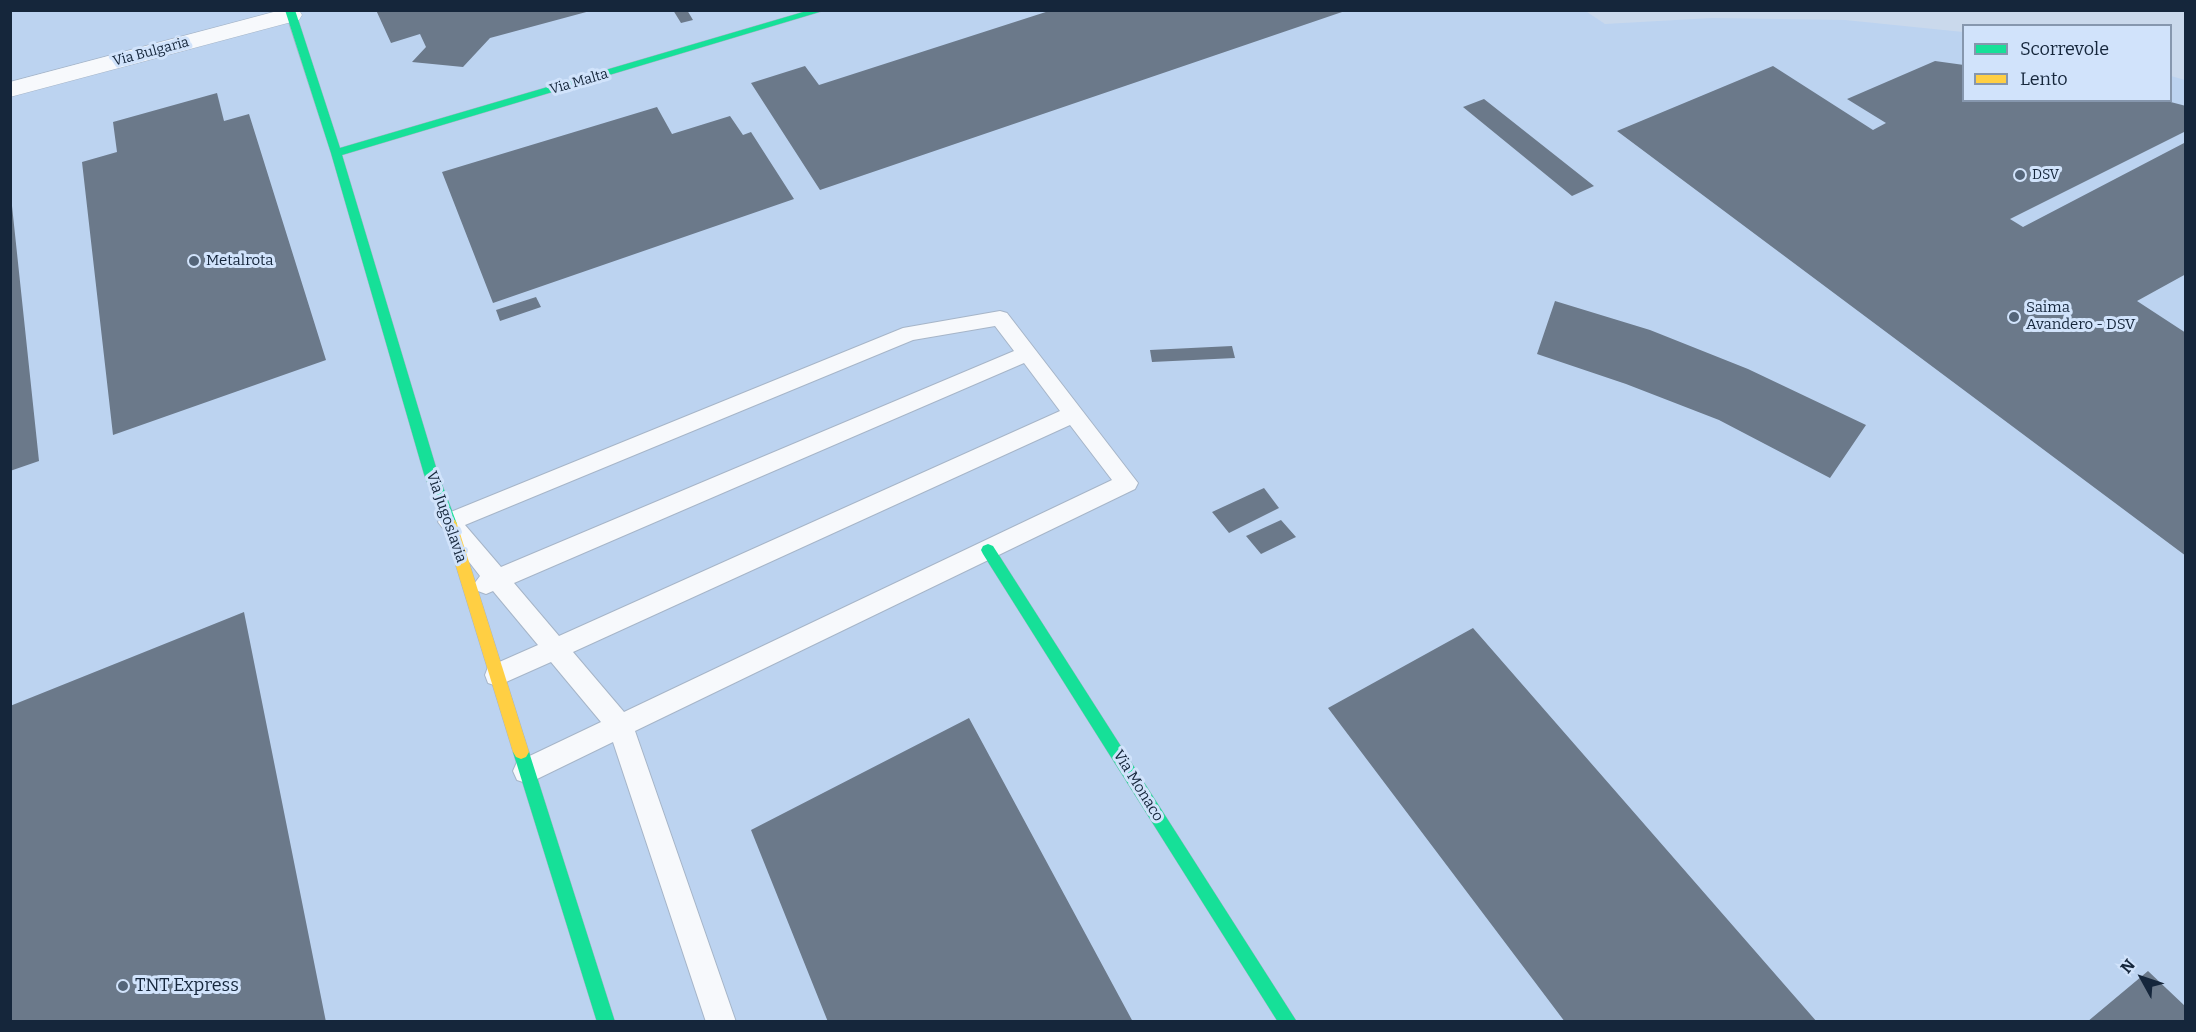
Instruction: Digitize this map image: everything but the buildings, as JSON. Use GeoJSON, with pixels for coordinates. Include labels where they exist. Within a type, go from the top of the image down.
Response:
{"type":"FeatureCollection","features":[{"type":"Feature","properties":{"kind":"street","name":"Via Malta"},"geometry":{"type":"LineString","coordinates":[[336,153],[822,10]]}},
{"type":"Feature","properties":{"kind":"street","name":"Via Jugoslavia"},"geometry":{"type":"LineString","coordinates":[[291,13],[336,153],[431,474],[449,522],[606,1022]]}},
{"type":"Feature","properties":{"kind":"street","name":"Via Bulgaria"},"geometry":{"type":"LineString","coordinates":[[10,90],[291,13]]}},
{"type":"Feature","properties":{"kind":"street","name":"Via Monaco"},"geometry":{"type":"LineString","coordinates":[[988,550],[1288,1022]]}},
{"type":"Feature","properties":{"kind":"lane"},"geometry":{"type":"LineString","coordinates":[[526,771],[620,726],[988,550],[1127,483],[1000,318],[910,333],[449,522],[620,726],[721,1022]]}},
{"type":"Feature","properties":{"kind":"lane"},"geometry":{"type":"LineString","coordinates":[[471,591],[1028,353]]}},
{"type":"Feature","properties":{"kind":"lane"},"geometry":{"type":"LineString","coordinates":[[496,675],[1074,414]]}},
{"type":"Feature","properties":{"kind":"shaded area"},"geometry":{"type":"Polygon","coordinates":[[[1584,10],[1605,24],[1712,18],[1845,20],[1962,32],[1962,102],[2172,102],[2172,76],[2185,80],[2185,1021],[11,1021],[10,11],[1584,10]]]}},
{"type":"Feature","properties":{"kind":"traffic: fast"},"geometry":{"type":"LineString","coordinates":[[290,10],[336,153],[431,474],[450,524]]}},
{"type":"Feature","properties":{"kind":"traffic: fast"},"geometry":{"type":"LineString","coordinates":[[336,153],[822,10]]}},
{"type":"Feature","properties":{"kind":"traffic: fast"},"geometry":{"type":"LineString","coordinates":[[988,550],[1288,1022]]}},
{"type":"Feature","properties":{"kind":"traffic: fast"},"geometry":{"type":"LineString","coordinates":[[521,752],[606,1022]]}},
{"type":"Feature","properties":{"kind":"traffic: slow"},"geometry":{"type":"LineString","coordinates":[[450,524],[521,752]]}},
{"type":"Feature","properties":{"kind":"place","name":"DSV"},"geometry":{"type":"Point","coordinates":[2020,175]}},
{"type":"Feature","properties":{"kind":"place","name":"Metalrota"},"geometry":{"type":"Point","coordinates":[194,261]}},
{"type":"Feature","properties":{"kind":"place","name":"Saima Avandero - DSV"},"geometry":{"type":"Point","coordinates":[2014,317]}},
{"type":"Feature","properties":{"kind":"place","name":"TNT Express"},"geometry":{"type":"Point","coordinates":[123,986]}}]}
